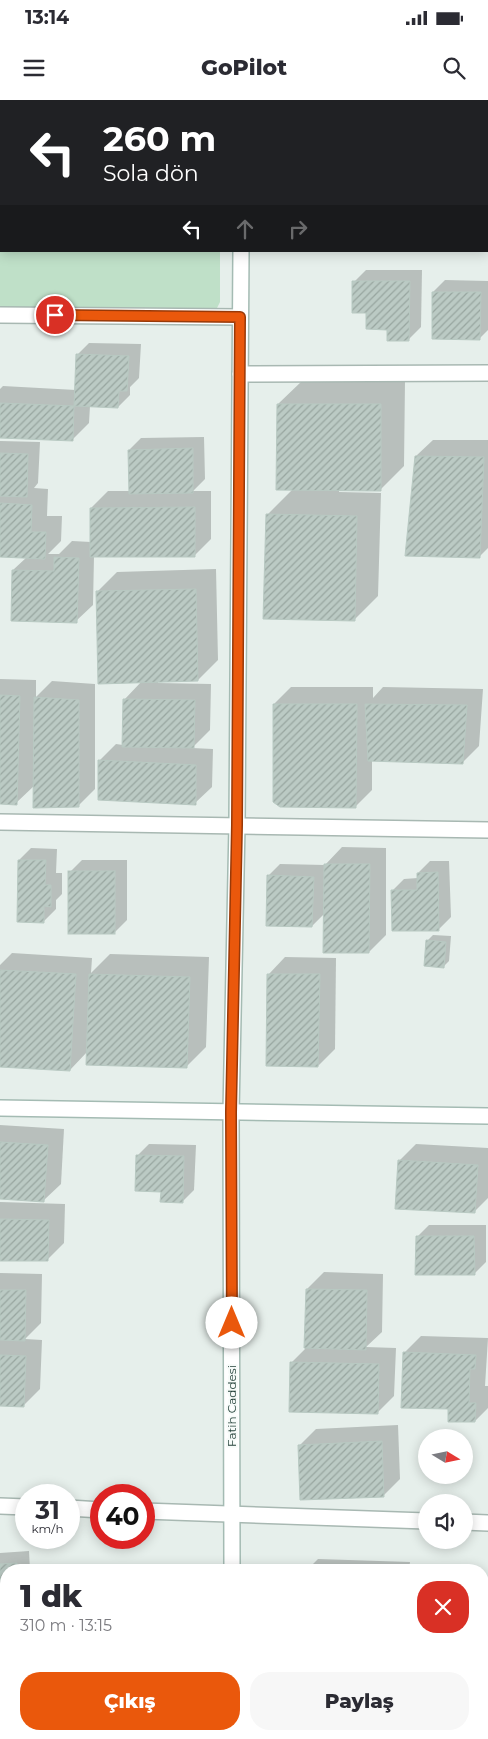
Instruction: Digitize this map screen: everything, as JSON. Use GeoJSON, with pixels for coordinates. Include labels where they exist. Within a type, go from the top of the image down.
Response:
{"type":"FeatureCollection","features":[{"type":"Feature","properties":{"kind":"street","name":"Fatih Caddesi"},"geometry":{"type":"LineString","coordinates":[[232,1564],[231,1112],[237,825],[241,252]]}},
{"type":"Feature","properties":{"kind":"street"},"geometry":{"type":"LineString","coordinates":[[0,314],[240,317]]}},
{"type":"Feature","properties":{"kind":"street"},"geometry":{"type":"LineString","coordinates":[[240,374],[488,373]]}},
{"type":"Feature","properties":{"kind":"street"},"geometry":{"type":"LineString","coordinates":[[0,822],[488,830]]}},
{"type":"Feature","properties":{"kind":"street"},"geometry":{"type":"LineString","coordinates":[[0,1108],[488,1116]]}},
{"type":"Feature","properties":{"kind":"street"},"geometry":{"type":"LineString","coordinates":[[0,1506],[15,1507]]}},
{"type":"Feature","properties":{"kind":"street"},"geometry":{"type":"LineString","coordinates":[[155,1511],[418,1521]]}},
{"type":"Feature","properties":{"kind":"street"},"geometry":{"type":"LineString","coordinates":[[473,1522],[488,1523]]}},
{"type":"Feature","properties":{"kind":"green space"},"geometry":{"type":"Polygon","coordinates":[[[0,252],[220,252],[220,302],[216,310],[0,310],[0,252]]]}},
{"type":"Feature","properties":{"kind":"building"},"geometry":{"type":"Polygon","coordinates":[[[352,281],[410,281],[409,341],[387,341],[387,330],[366,329],[366,313],[352,313],[352,281]]]}},
{"type":"Feature","properties":{"kind":"building"},"geometry":{"type":"Polygon","coordinates":[[[432,292],[481,292],[480,340],[432,339],[432,292]]]}},
{"type":"Feature","properties":{"kind":"building"},"geometry":{"type":"Polygon","coordinates":[[[76,354],[129,356],[127,391],[119,391],[118,408],[74,406],[76,354]]]}},
{"type":"Feature","properties":{"kind":"building"},"geometry":{"type":"Polygon","coordinates":[[[0,403],[74,406],[73,441],[0,438],[0,403]]]}},
{"type":"Feature","properties":{"kind":"building"},"geometry":{"type":"Polygon","coordinates":[[[277,404],[381,404],[381,491],[276,490],[277,404]]]}},
{"type":"Feature","properties":{"kind":"building"},"geometry":{"type":"Polygon","coordinates":[[[193,448],[193,493],[129,494],[128,450],[193,448]]]}},
{"type":"Feature","properties":{"kind":"building"},"geometry":{"type":"Polygon","coordinates":[[[0,453],[28,454],[27,497],[0,496],[0,453]]]}},
{"type":"Feature","properties":{"kind":"building"},"geometry":{"type":"Polygon","coordinates":[[[415,456],[484,457],[480,558],[405,556],[415,456]]]}},
{"type":"Feature","properties":{"kind":"building"},"geometry":{"type":"Polygon","coordinates":[[[0,503],[32,505],[31,532],[46,532],[45,559],[0,557],[0,503]]]}},
{"type":"Feature","properties":{"kind":"building"},"geometry":{"type":"Polygon","coordinates":[[[195,507],[195,557],[90,557],[90,508],[195,507]]]}},
{"type":"Feature","properties":{"kind":"building"},"geometry":{"type":"Polygon","coordinates":[[[266,514],[357,516],[355,621],[263,619],[266,514]]]}},
{"type":"Feature","properties":{"kind":"building"},"geometry":{"type":"Polygon","coordinates":[[[54,557],[79,558],[77,623],[11,621],[12,570],[54,571],[54,557]]]}},
{"type":"Feature","properties":{"kind":"building"},"geometry":{"type":"Polygon","coordinates":[[[196,589],[198,681],[98,684],[96,591],[196,589]]]}},
{"type":"Feature","properties":{"kind":"building"},"geometry":{"type":"Polygon","coordinates":[[[0,695],[20,696],[17,805],[0,804],[0,695]]]}},
{"type":"Feature","properties":{"kind":"building"},"geometry":{"type":"Polygon","coordinates":[[[34,697],[79,700],[79,807],[33,808],[34,697]]]}},
{"type":"Feature","properties":{"kind":"building"},"geometry":{"type":"Polygon","coordinates":[[[123,699],[195,700],[194,748],[122,747],[123,699]]]}},
{"type":"Feature","properties":{"kind":"building"},"geometry":{"type":"Polygon","coordinates":[[[273,704],[357,704],[356,808],[280,807],[273,802],[273,704]]]}},
{"type":"Feature","properties":{"kind":"building"},"geometry":{"type":"Polygon","coordinates":[[[365,704],[467,705],[463,764],[368,761],[365,704]]]}},
{"type":"Feature","properties":{"kind":"building"},"geometry":{"type":"Polygon","coordinates":[[[98,760],[196,765],[196,805],[98,800],[98,760]]]}},
{"type":"Feature","properties":{"kind":"building"},"geometry":{"type":"Polygon","coordinates":[[[18,860],[46,860],[45,885],[51,885],[51,907],[44,906],[44,923],[17,922],[18,860]]]}},
{"type":"Feature","properties":{"kind":"building"},"geometry":{"type":"Polygon","coordinates":[[[324,864],[370,864],[369,953],[323,953],[324,864]]]}},
{"type":"Feature","properties":{"kind":"building"},"geometry":{"type":"Polygon","coordinates":[[[68,871],[115,871],[115,934],[68,934],[68,871]]]}},
{"type":"Feature","properties":{"kind":"building"},"geometry":{"type":"Polygon","coordinates":[[[438,872],[439,931],[392,931],[391,890],[417,890],[417,873],[438,872]]]}},
{"type":"Feature","properties":{"kind":"building"},"geometry":{"type":"Polygon","coordinates":[[[267,875],[314,877],[312,927],[266,926],[267,875]]]}},
{"type":"Feature","properties":{"kind":"building"},"geometry":{"type":"Polygon","coordinates":[[[426,940],[446,942],[444,968],[424,966],[426,940]]]}},
{"type":"Feature","properties":{"kind":"building"},"geometry":{"type":"Polygon","coordinates":[[[0,970],[76,974],[70,1071],[0,1067],[0,970]]]}},
{"type":"Feature","properties":{"kind":"building"},"geometry":{"type":"Polygon","coordinates":[[[89,974],[190,977],[187,1068],[86,1065],[89,974]]]}},
{"type":"Feature","properties":{"kind":"building"},"geometry":{"type":"Polygon","coordinates":[[[267,974],[320,974],[318,1067],[266,1066],[267,974]]]}},
{"type":"Feature","properties":{"kind":"building"},"geometry":{"type":"Polygon","coordinates":[[[0,1142],[48,1145],[44,1202],[0,1199],[0,1142]]]}},
{"type":"Feature","properties":{"kind":"building"},"geometry":{"type":"Polygon","coordinates":[[[136,1155],[184,1156],[183,1203],[160,1202],[161,1192],[135,1191],[136,1155]]]}},
{"type":"Feature","properties":{"kind":"building"},"geometry":{"type":"Polygon","coordinates":[[[398,1160],[478,1165],[475,1213],[395,1209],[398,1160]]]}},
{"type":"Feature","properties":{"kind":"building"},"geometry":{"type":"Polygon","coordinates":[[[0,1219],[49,1220],[48,1261],[0,1261],[0,1219]]]}},
{"type":"Feature","properties":{"kind":"building"},"geometry":{"type":"Polygon","coordinates":[[[416,1236],[474,1236],[475,1275],[415,1275],[416,1236]]]}},
{"type":"Feature","properties":{"kind":"building"},"geometry":{"type":"Polygon","coordinates":[[[306,1289],[367,1290],[366,1350],[304,1348],[306,1289]]]}},
{"type":"Feature","properties":{"kind":"building"},"geometry":{"type":"Polygon","coordinates":[[[0,1290],[26,1290],[25,1341],[0,1340],[0,1290]]]}},
{"type":"Feature","properties":{"kind":"building"},"geometry":{"type":"Polygon","coordinates":[[[403,1352],[476,1355],[475,1369],[470,1369],[469,1403],[476,1403],[475,1422],[448,1422],[448,1409],[401,1408],[403,1352]]]}},
{"type":"Feature","properties":{"kind":"building"},"geometry":{"type":"Polygon","coordinates":[[[0,1355],[26,1356],[24,1407],[0,1406],[0,1355]]]}},
{"type":"Feature","properties":{"kind":"building"},"geometry":{"type":"Polygon","coordinates":[[[290,1362],[379,1364],[378,1414],[289,1412],[290,1362]]]}},
{"type":"Feature","properties":{"kind":"building"},"geometry":{"type":"Polygon","coordinates":[[[382,1441],[384,1497],[300,1500],[298,1445],[382,1441]]]}},
{"type":"Feature","properties":{"kind":"route"},"geometry":{"type":"LineString","coordinates":[[55,315],[240,317],[237,825],[231,1112],[232,1323]]}}]}
